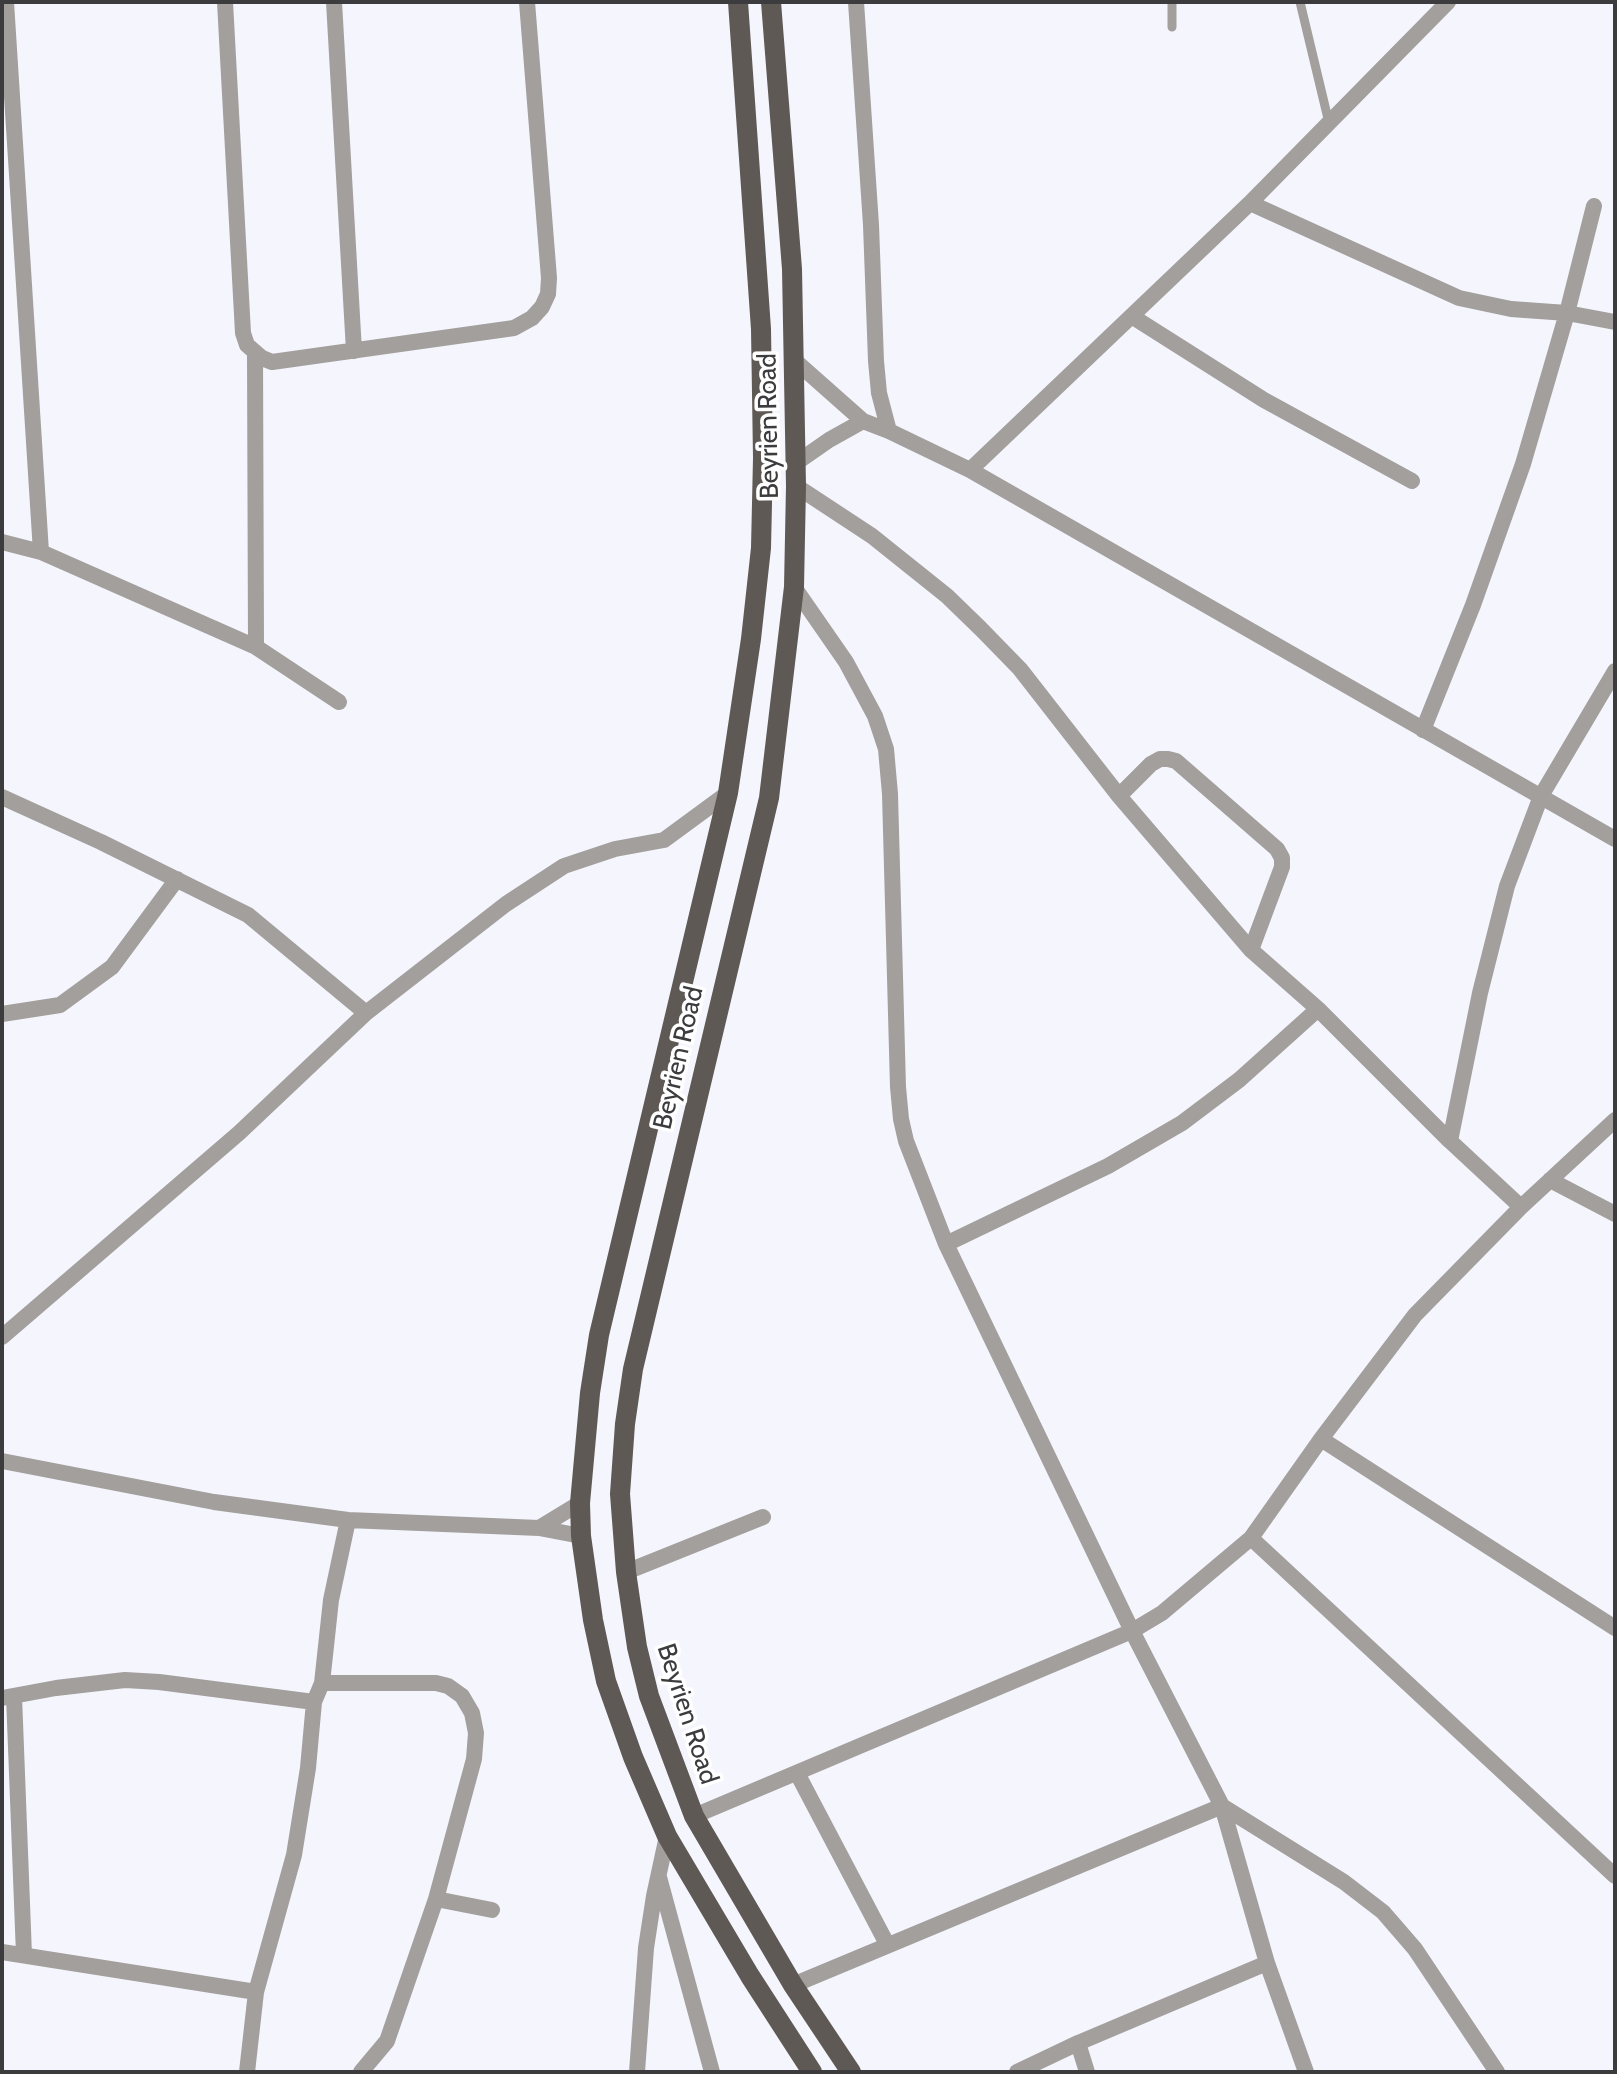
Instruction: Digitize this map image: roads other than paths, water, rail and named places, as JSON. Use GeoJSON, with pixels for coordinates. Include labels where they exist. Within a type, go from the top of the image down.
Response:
{"type":"FeatureCollection","features":[{"type":"Feature","properties":{"kind":"main road","name":"Beyrien Road"},"geometry":{"type":"LineString","coordinates":[[738,2],[761,329],[763,458],[759,563],[728,793],[599,1335],[580,1503],[581,1536],[593,1620],[606,1681],[633,1757],[667,1836],[750,1976],[812,2072]]}},
{"type":"Feature","properties":{"kind":"main road","name":"Beyrien Road"},"geometry":{"type":"LineString","coordinates":[[771,2],[792,269],[796,463],[794,587],[769,798],[633,1369],[620,1494],[626,1572],[637,1647],[649,1696],[694,1816],[793,1985],[851,2072]]}},
{"type":"Feature","properties":{"kind":"street"},"geometry":{"type":"LineString","coordinates":[[6,2],[41,552]]}},
{"type":"Feature","properties":{"kind":"street"},"geometry":{"type":"LineString","coordinates":[[225,2],[243,333],[247,345],[272,362],[514,328],[532,318],[548,294],[549,278],[527,2]]}},
{"type":"Feature","properties":{"kind":"street"},"geometry":{"type":"LineString","coordinates":[[334,2],[354,351]]}},
{"type":"Feature","properties":{"kind":"street"},"geometry":{"type":"LineString","coordinates":[[856,2],[876,361],[879,393],[889,431]]}},
{"type":"Feature","properties":{"kind":"street"},"geometry":{"type":"LineString","coordinates":[[970,470],[1250,203],[1448,2]]}},
{"type":"Feature","properties":{"kind":"street"},"geometry":{"type":"LineString","coordinates":[[1250,203],[1459,298],[1511,309],[1567,313],[1615,322]]}},
{"type":"Feature","properties":{"kind":"street"},"geometry":{"type":"LineString","coordinates":[[1423,730],[1473,605],[1523,464],[1594,206]]}},
{"type":"Feature","properties":{"kind":"street"},"geometry":{"type":"LineString","coordinates":[[1133,317],[1264,400],[1412,481]]}},
{"type":"Feature","properties":{"kind":"street"},"geometry":{"type":"LineString","coordinates":[[255,352],[256,647]]}},
{"type":"Feature","properties":{"kind":"street"},"geometry":{"type":"LineString","coordinates":[[793,359],[863,421],[970,470],[1615,839]]}},
{"type":"Feature","properties":{"kind":"street"},"geometry":{"type":"LineString","coordinates":[[796,463],[863,421]]}},
{"type":"Feature","properties":{"kind":"street"},"geometry":{"type":"LineString","coordinates":[[796,486],[872,536],[947,596],[981,629],[1020,669],[1119,796],[1251,950],[1318,1009],[1521,1207]]}},
{"type":"Feature","properties":{"kind":"street"},"geometry":{"type":"LineString","coordinates":[[2,542],[41,552],[256,647],[339,702]]}},
{"type":"Feature","properties":{"kind":"street"},"geometry":{"type":"LineString","coordinates":[[794,587],[852,672],[875,716],[886,749],[901,1119],[906,1141],[946,1244],[1132,1631],[1222,1806],[1267,1963],[1306,2072]]}},
{"type":"Feature","properties":{"kind":"street"},"geometry":{"type":"LineString","coordinates":[[1450,1141],[1507,886],[1541,796],[1615,671]]}},
{"type":"Feature","properties":{"kind":"street"},"geometry":{"type":"LineString","coordinates":[[1119,796],[1151,764],[1160,759],[1176,761],[1277,849],[1282,858],[1282,867],[1251,950]]}},
{"type":"Feature","properties":{"kind":"street"},"geometry":{"type":"LineString","coordinates":[[2,1337],[239,1133],[366,1013],[506,904],[564,866],[615,849],[664,840],[728,793]]}},
{"type":"Feature","properties":{"kind":"street"},"geometry":{"type":"LineString","coordinates":[[2,797],[248,915],[366,1013]]}},
{"type":"Feature","properties":{"kind":"street"},"geometry":{"type":"LineString","coordinates":[[2,1014],[60,1005],[112,967],[177,879]]}},
{"type":"Feature","properties":{"kind":"street"},"geometry":{"type":"LineString","coordinates":[[946,1244],[1108,1166],[1182,1123],[1239,1080],[1318,1009]]}},
{"type":"Feature","properties":{"kind":"street"},"geometry":{"type":"LineString","coordinates":[[694,1816],[1132,1631],[1194,1589],[1251,1538],[1415,1315],[1521,1207],[1615,1120]]}},
{"type":"Feature","properties":{"kind":"street"},"geometry":{"type":"LineString","coordinates":[[1550,1180],[1615,1214]]}},
{"type":"Feature","properties":{"kind":"street"},"geometry":{"type":"LineString","coordinates":[[1321,1439],[1615,1628]]}},
{"type":"Feature","properties":{"kind":"street"},"geometry":{"type":"LineString","coordinates":[[2,1461],[214,1502],[348,1520],[539,1528],[581,1536]]}},
{"type":"Feature","properties":{"kind":"street"},"geometry":{"type":"LineString","coordinates":[[539,1528],[580,1503]]}},
{"type":"Feature","properties":{"kind":"street"},"geometry":{"type":"LineString","coordinates":[[626,1572],[763,1517]]}},
{"type":"Feature","properties":{"kind":"street"},"geometry":{"type":"LineString","coordinates":[[247,2072],[256,1992],[294,1855],[308,1768],[314,1702],[322,1683],[331,1600],[348,1520]]}},
{"type":"Feature","properties":{"kind":"street"},"geometry":{"type":"LineString","coordinates":[[1251,1538],[1615,1876]]}},
{"type":"Feature","properties":{"kind":"street"},"geometry":{"type":"LineString","coordinates":[[24,1955],[8,1697],[125,1680],[314,1702]]}},
{"type":"Feature","properties":{"kind":"street"},"geometry":{"type":"LineString","coordinates":[[322,1683],[436,1683],[448,1686],[462,1696],[472,1713],[476,1733],[474,1759],[436,1899],[387,2041],[361,2072]]}},
{"type":"Feature","properties":{"kind":"street"},"geometry":{"type":"LineString","coordinates":[[797,1773],[887,1944]]}},
{"type":"Feature","properties":{"kind":"street"},"geometry":{"type":"LineString","coordinates":[[793,1985],[1222,1806]]}},
{"type":"Feature","properties":{"kind":"street"},"geometry":{"type":"LineString","coordinates":[[1222,1806],[1344,1882],[1383,1912],[1415,1949],[1497,2072]]}},
{"type":"Feature","properties":{"kind":"street"},"geometry":{"type":"LineString","coordinates":[[637,2072],[646,1948],[667,1836]]}},
{"type":"Feature","properties":{"kind":"street"},"geometry":{"type":"LineString","coordinates":[[659,1875],[712,2072]]}},
{"type":"Feature","properties":{"kind":"street"},"geometry":{"type":"LineString","coordinates":[[436,1899],[492,1910]]}},
{"type":"Feature","properties":{"kind":"street"},"geometry":{"type":"LineString","coordinates":[[2,1952],[256,1992]]}},
{"type":"Feature","properties":{"kind":"street"},"geometry":{"type":"LineString","coordinates":[[1017,2072],[1267,1963]]}},
{"type":"Feature","properties":{"kind":"street"},"geometry":{"type":"LineString","coordinates":[[1078,2043],[1087,2072]]}},
{"type":"Feature","properties":{"kind":"lane"},"geometry":{"type":"LineString","coordinates":[[1172,2],[1172,27]]}},
{"type":"Feature","properties":{"kind":"lane"},"geometry":{"type":"LineString","coordinates":[[1300,2],[1329,123]]}}]}
